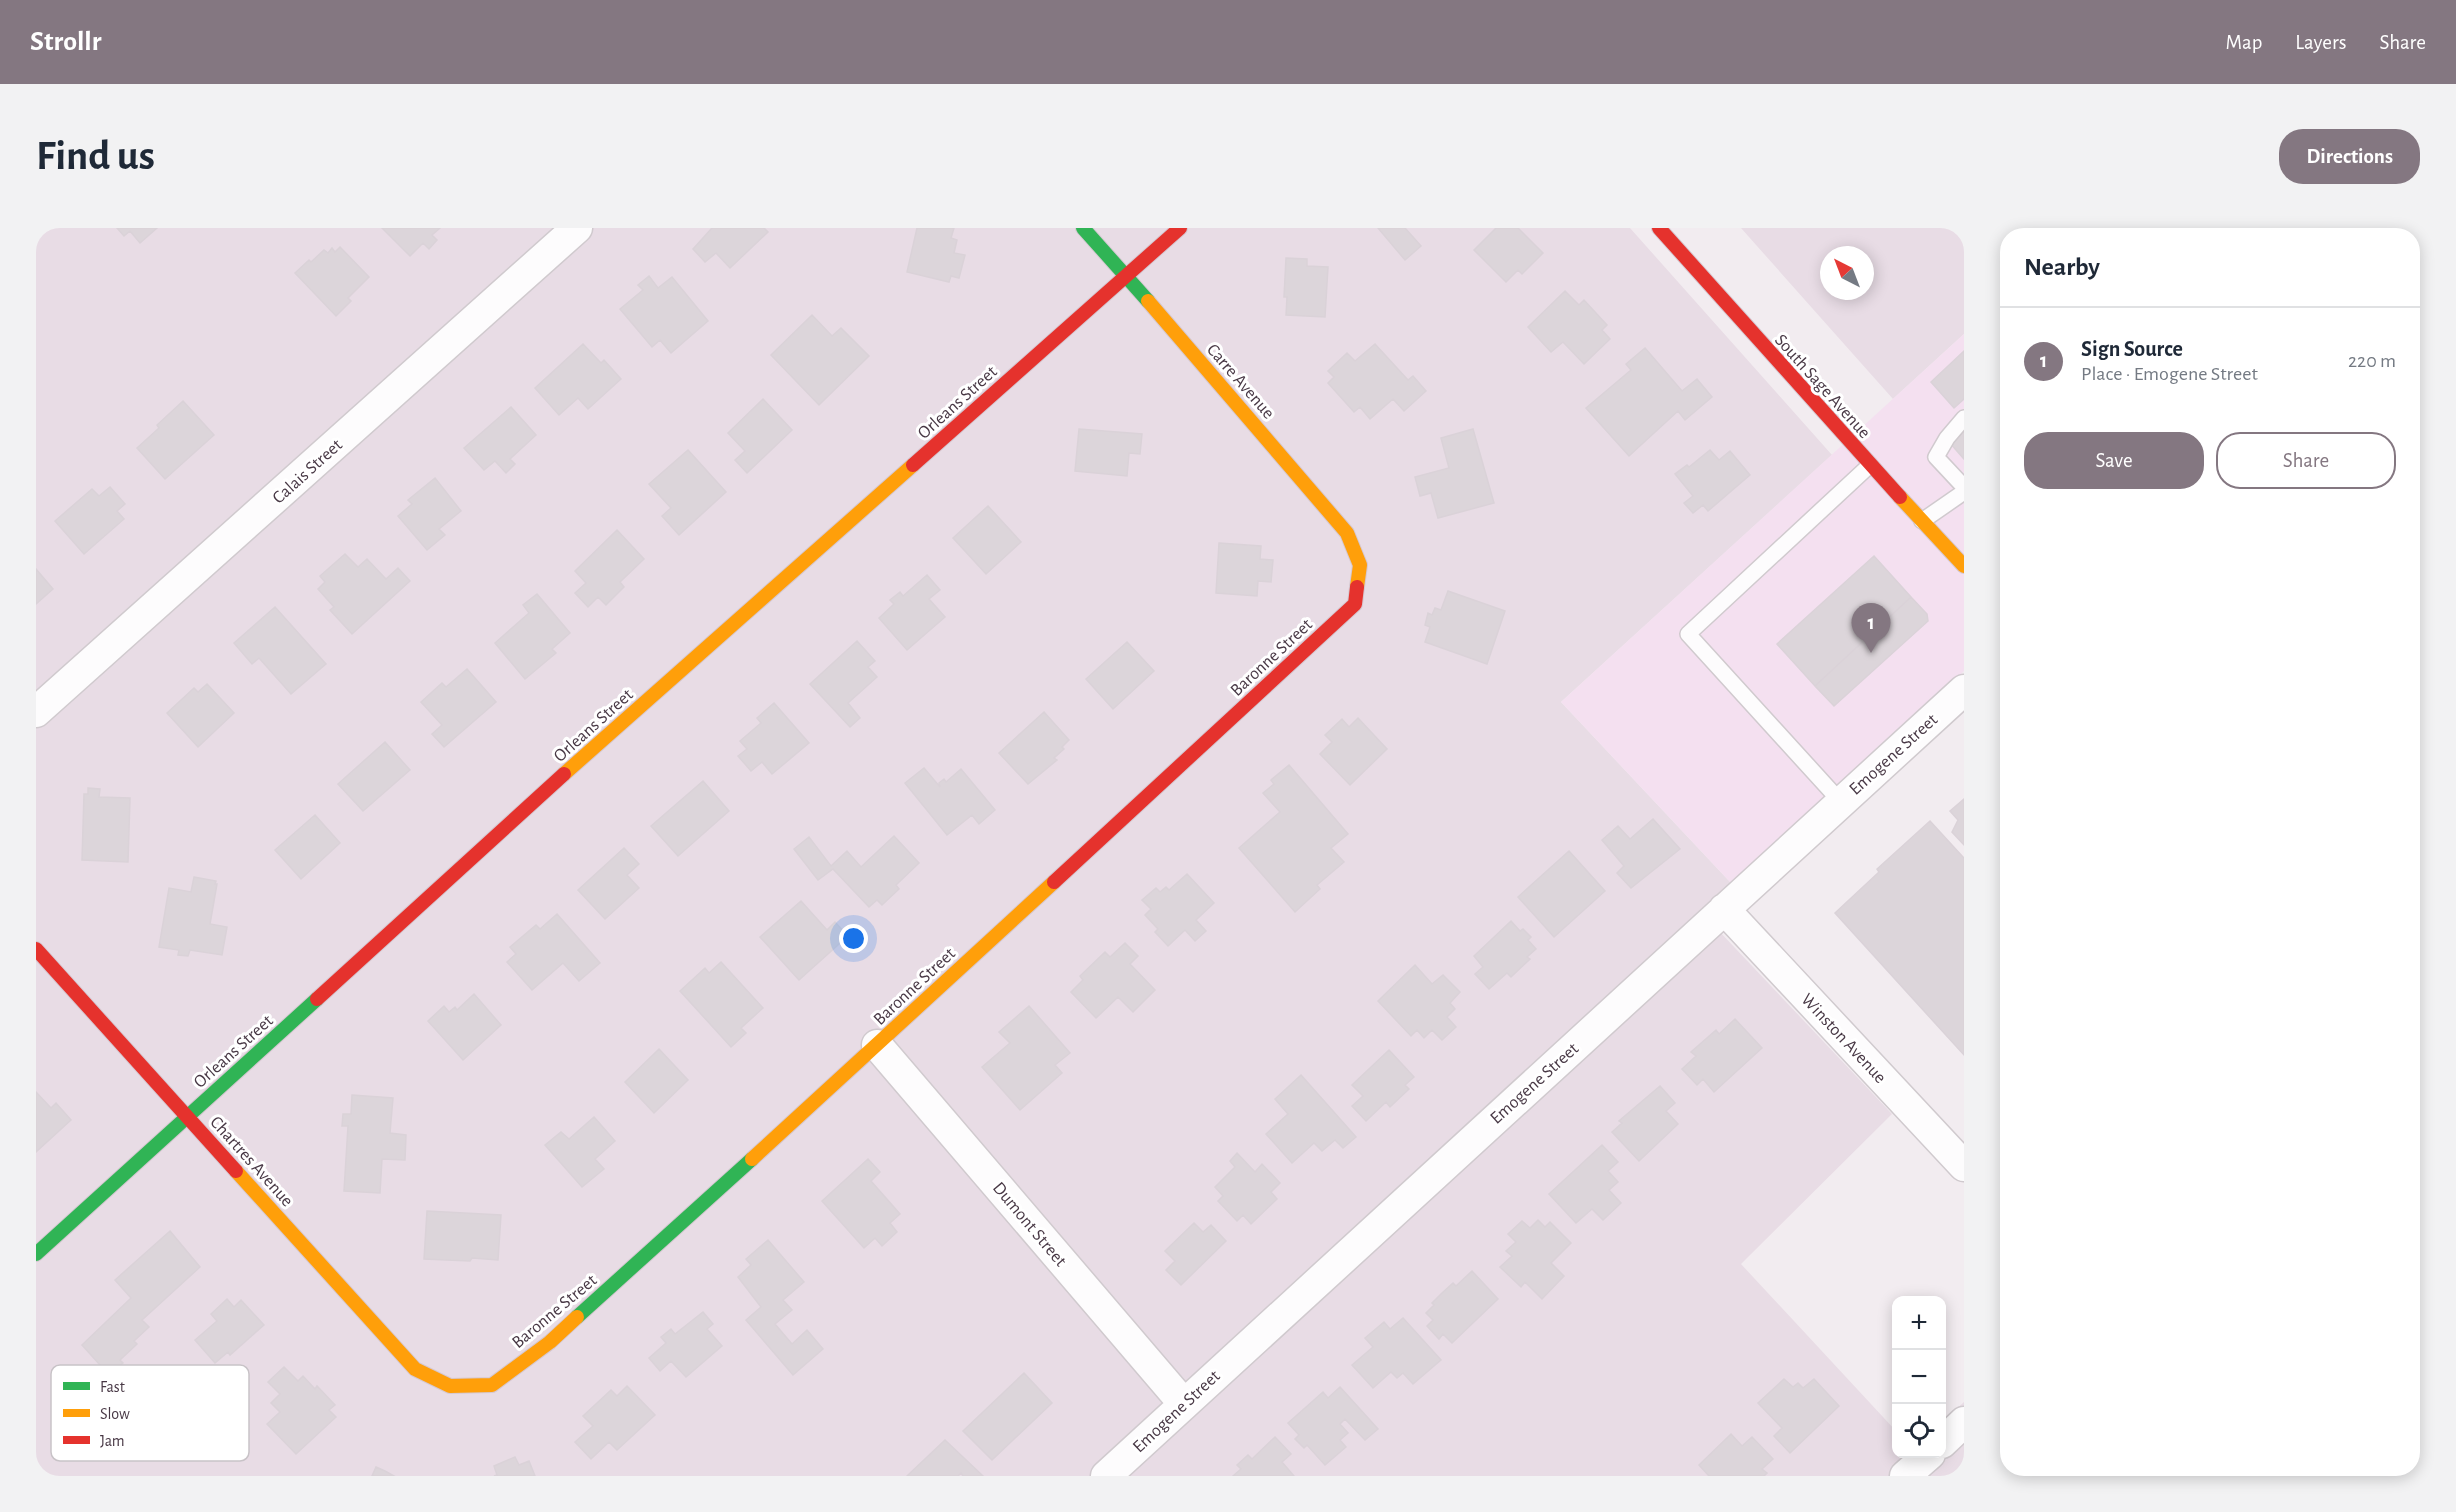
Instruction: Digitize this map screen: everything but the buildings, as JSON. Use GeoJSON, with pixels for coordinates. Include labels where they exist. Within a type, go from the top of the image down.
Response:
{"type":"FeatureCollection","features":[{"type":"Feature","properties":{"kind":"street","name":"Calais Street"},"geometry":{"type":"LineString","coordinates":[[36,712],[577,228]]}},
{"type":"Feature","properties":{"kind":"street","name":"Carre Avenue"},"geometry":{"type":"LineString","coordinates":[[1083,228],[1127,276],[1347,533],[1360,565]]}},
{"type":"Feature","properties":{"kind":"street","name":"Orleans Street"},"geometry":{"type":"LineString","coordinates":[[36,1254],[568,771],[1180,228]]}},
{"type":"Feature","properties":{"kind":"street","name":"South Sage Avenue"},"geometry":{"type":"LineString","coordinates":[[1659,228],[1870,465],[1964,566]]}},
{"type":"Feature","properties":{"kind":"street","name":"Baronne Street"},"geometry":{"type":"LineString","coordinates":[[450,1386],[492,1384],[550,1342],[877,1045],[1355,604],[1360,565]]}},
{"type":"Feature","properties":{"kind":"street","name":"Emogene Street"},"geometry":{"type":"LineString","coordinates":[[1106,1476],[1840,801],[1964,690]]}},
{"type":"Feature","properties":{"kind":"street","name":"Winston Avenue"},"geometry":{"type":"LineString","coordinates":[[1724,909],[1964,1166]]}},
{"type":"Feature","properties":{"kind":"street","name":"Chartres Avenue"},"geometry":{"type":"LineString","coordinates":[[36,949],[415,1369],[450,1386]]}},
{"type":"Feature","properties":{"kind":"street","name":"Dumont Street"},"geometry":{"type":"LineString","coordinates":[[877,1045],[1184,1404]]}},
{"type":"Feature","properties":{"kind":"street"},"geometry":{"type":"LineString","coordinates":[[1946,1438],[1964,1422]]}},
{"type":"Feature","properties":{"kind":"street"},"geometry":{"type":"LineString","coordinates":[[1905,1476],[1925,1458]]}},
{"type":"Feature","properties":{"kind":"lane"},"geometry":{"type":"LineString","coordinates":[[1964,418],[1947,438],[1936,457],[1964,487]]}},
{"type":"Feature","properties":{"kind":"lane"},"geometry":{"type":"LineString","coordinates":[[1840,801],[1688,634],[1870,465]]}},
{"type":"Feature","properties":{"kind":"lane"},"geometry":{"type":"LineString","coordinates":[[1922,521],[1964,492]]}},
{"type":"Feature","properties":{"kind":"shaded area"},"geometry":{"type":"Polygon","coordinates":[[[36,228],[1630,228],[1832,455],[1561,702],[1731,883],[1718,930],[1892,1114],[1741,1264],[1892,1427],[1892,1458],[1946,1458],[1946,1418],[1964,1402],[1964,1476],[36,1476],[36,228]]]}},
{"type":"Feature","properties":{"kind":"shaded area"},"geometry":{"type":"Polygon","coordinates":[[[1741,228],[1964,228],[1964,334],[1893,399],[1741,228]]]}},
{"type":"Feature","properties":{"kind":"shaded area"},"geometry":{"type":"Polygon","coordinates":[[[1964,334],[1964,671],[1731,883],[1561,702],[1964,334]]]}},
{"type":"Feature","properties":{"kind":"traffic: fast"},"geometry":{"type":"LineString","coordinates":[[1083,228],[1148,301]]}},
{"type":"Feature","properties":{"kind":"traffic: fast"},"geometry":{"type":"LineString","coordinates":[[36,1254],[317,999]]}},
{"type":"Feature","properties":{"kind":"traffic: fast"},"geometry":{"type":"LineString","coordinates":[[577,1317],[752,1159]]}},
{"type":"Feature","properties":{"kind":"traffic: slow"},"geometry":{"type":"LineString","coordinates":[[1148,301],[1347,533],[1360,565],[1357,587]]}},
{"type":"Feature","properties":{"kind":"traffic: slow"},"geometry":{"type":"LineString","coordinates":[[564,774],[913,465]]}},
{"type":"Feature","properties":{"kind":"traffic: slow"},"geometry":{"type":"LineString","coordinates":[[1900,497],[1964,566]]}},
{"type":"Feature","properties":{"kind":"traffic: slow"},"geometry":{"type":"LineString","coordinates":[[752,1159],[1054,882]]}},
{"type":"Feature","properties":{"kind":"traffic: slow"},"geometry":{"type":"LineString","coordinates":[[236,1171],[415,1369],[450,1386],[492,1385],[550,1342],[577,1317]]}},
{"type":"Feature","properties":{"kind":"traffic: jam"},"geometry":{"type":"LineString","coordinates":[[913,465],[1180,228]]}},
{"type":"Feature","properties":{"kind":"traffic: jam"},"geometry":{"type":"LineString","coordinates":[[1659,228],[1900,497]]}},
{"type":"Feature","properties":{"kind":"traffic: jam"},"geometry":{"type":"LineString","coordinates":[[1054,882],[1355,604],[1357,587]]}},
{"type":"Feature","properties":{"kind":"traffic: jam"},"geometry":{"type":"LineString","coordinates":[[317,999],[564,774]]}},
{"type":"Feature","properties":{"kind":"traffic: jam"},"geometry":{"type":"LineString","coordinates":[[36,949],[236,1171]]}},
{"type":"Feature","properties":{"kind":"place","name":"Sign Source"},"geometry":{"type":"Point","coordinates":[1871,653]}}]}
